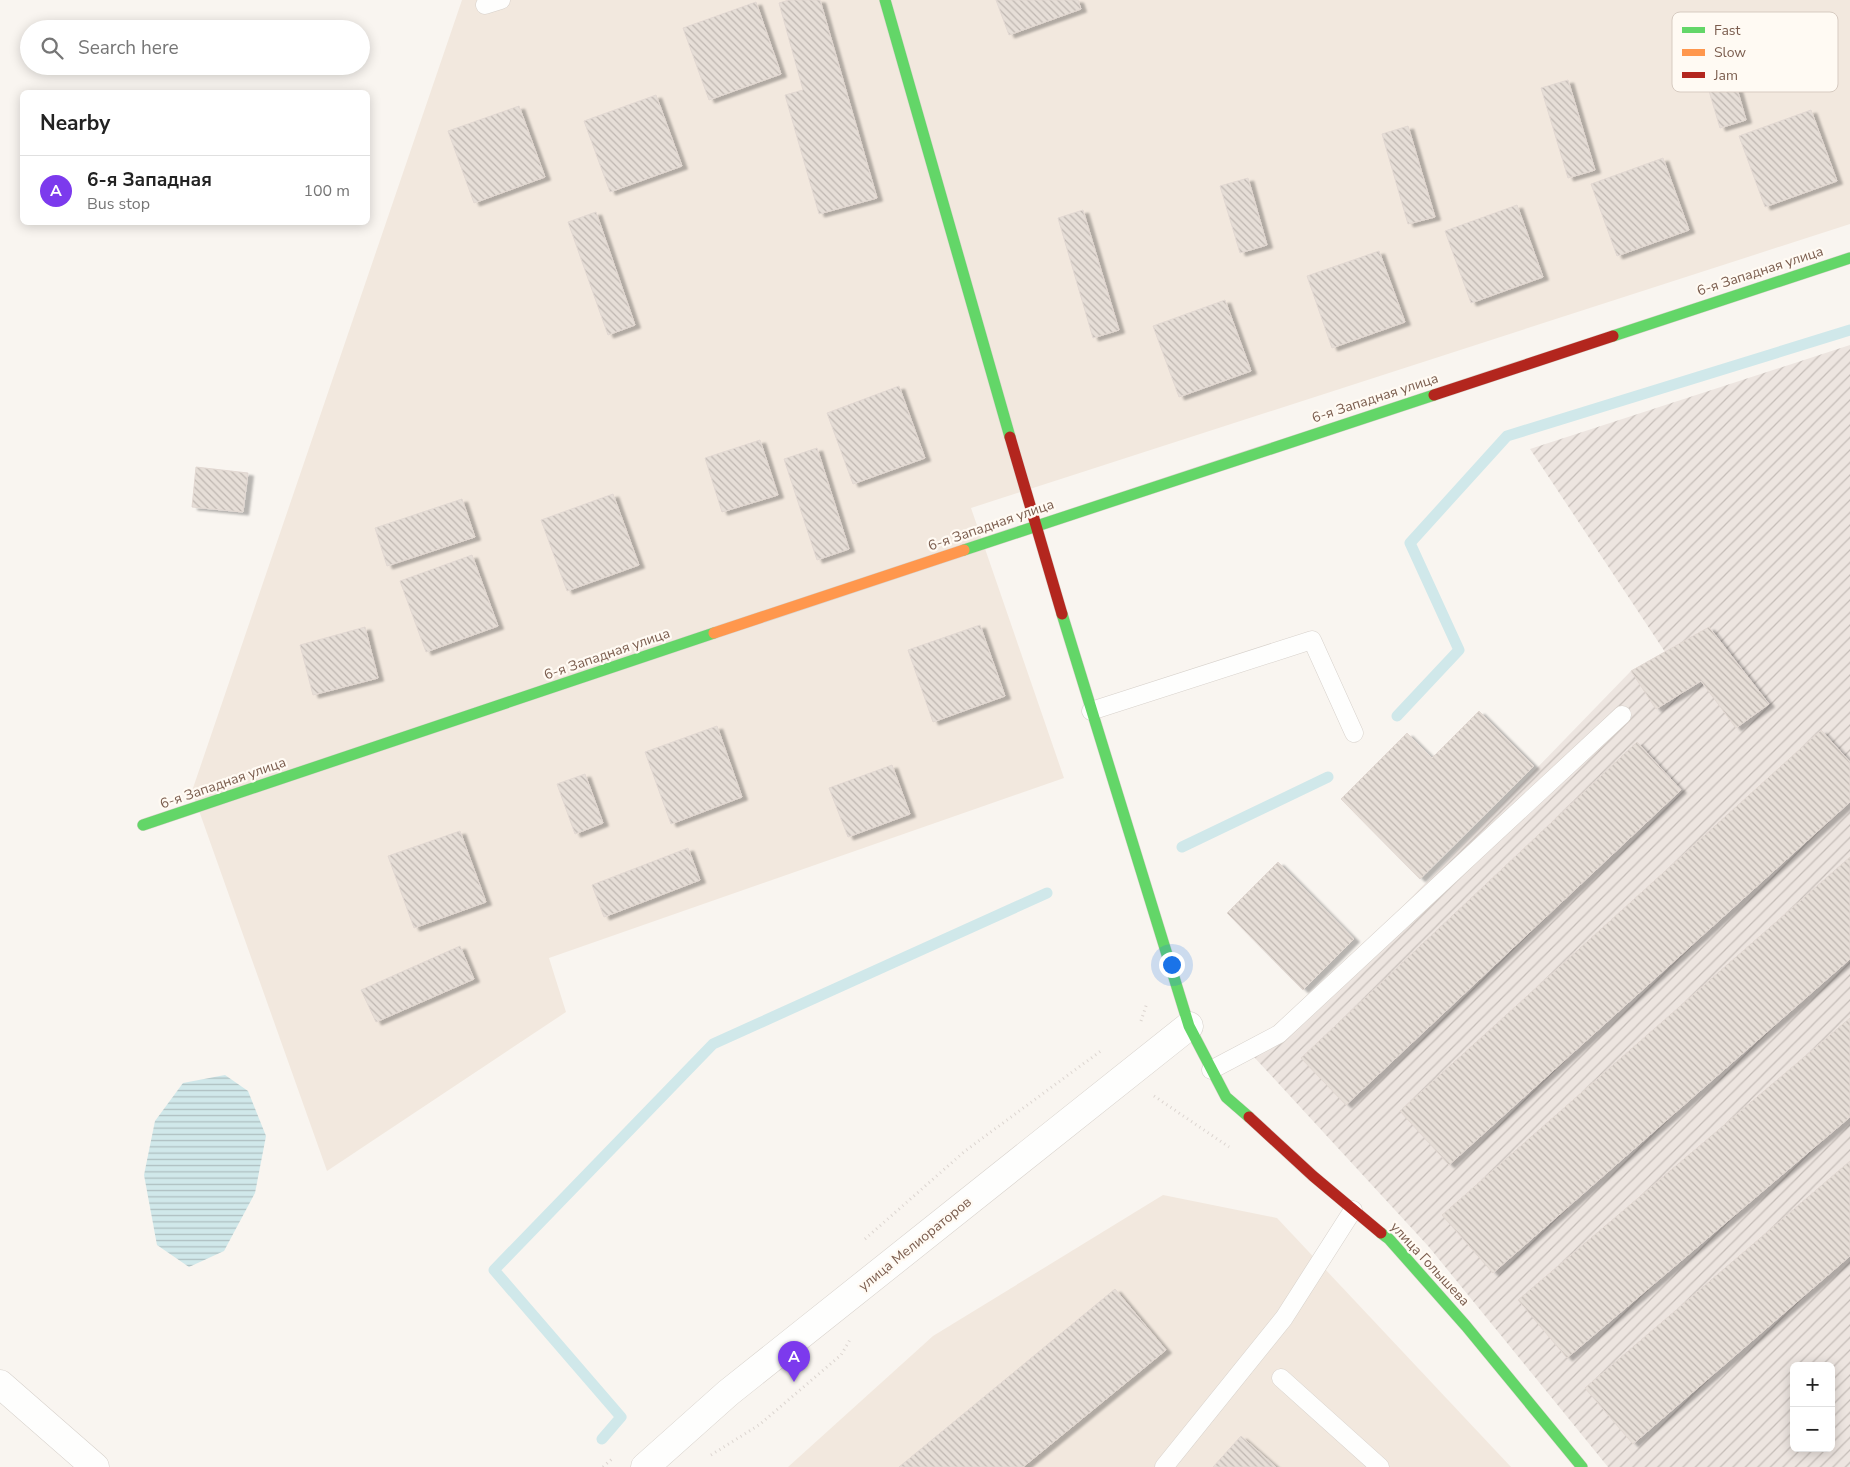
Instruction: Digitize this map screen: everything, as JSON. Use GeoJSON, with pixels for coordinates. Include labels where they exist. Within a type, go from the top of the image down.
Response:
{"type":"FeatureCollection","features":[{"type":"Feature","properties":{"kind":"street","name":"улица Голышева"},"geometry":{"type":"LineString","coordinates":[[885,0],[1035,526],[1189,1026],[1226,1097],[1313,1176],[1389,1239],[1460,1319],[1582,1467]]}},
{"type":"Feature","properties":{"kind":"street","name":"6-я Западная улица"},"geometry":{"type":"LineString","coordinates":[[143,825],[1035,526],[1850,258]]}},
{"type":"Feature","properties":{"kind":"street","name":"улица Мелиораторов"},"geometry":{"type":"LineString","coordinates":[[645,1467],[728,1393],[1189,1026]]}},
{"type":"Feature","properties":{"kind":"street"},"geometry":{"type":"LineString","coordinates":[[0,1384],[95,1467]]}},
{"type":"Feature","properties":{"kind":"lane"},"geometry":{"type":"LineString","coordinates":[[1091,711],[1312,640],[1354,733]]}},
{"type":"Feature","properties":{"kind":"lane"},"geometry":{"type":"LineString","coordinates":[[1211,1070],[1279,1034],[1622,716]]}},
{"type":"Feature","properties":{"kind":"lane"},"geometry":{"type":"LineString","coordinates":[[1164,1467],[1284,1318],[1353,1210]]}},
{"type":"Feature","properties":{"kind":"lane"},"geometry":{"type":"LineString","coordinates":[[1281,1378],[1380,1467]]}},
{"type":"Feature","properties":{"kind":"path"},"geometry":{"type":"LineString","coordinates":[[1147,1091],[1233,1150]]}},
{"type":"Feature","properties":{"kind":"shaded area"},"geometry":{"type":"Polygon","coordinates":[[[462,0],[1850,0],[1850,224],[971,508],[1064,778],[549,958],[566,1012],[327,1171],[192,791],[462,0]]]}},
{"type":"Feature","properties":{"kind":"shaded area"},"geometry":{"type":"Polygon","coordinates":[[[1850,345],[1850,1467],[1608,1467],[1429,1247],[1254,1057],[1279,1034],[1631,671],[1665,652],[1530,449],[1850,345]]]}},
{"type":"Feature","properties":{"kind":"shaded area"},"geometry":{"type":"Polygon","coordinates":[[[1163,1195],[1277,1218],[1511,1467],[788,1467],[933,1336],[1163,1195]]]}},
{"type":"Feature","properties":{"kind":"water"},"geometry":{"type":"Polygon","coordinates":[[[225,1075],[248,1091],[266,1136],[255,1193],[224,1251],[189,1267],[157,1245],[144,1175],[155,1121],[183,1083],[225,1075]]]}},
{"type":"Feature","properties":{"kind":"building"},"geometry":{"type":"Polygon","coordinates":[[[789,0],[820,0],[877,198],[819,214],[785,95],[803,90],[779,3],[789,0]]]}},
{"type":"Feature","properties":{"kind":"building"},"geometry":{"type":"Polygon","coordinates":[[[996,0],[1078,0],[1081,9],[1009,35],[996,0]]]}},
{"type":"Feature","properties":{"kind":"building"},"geometry":{"type":"Polygon","coordinates":[[[756,2],[781,74],[709,100],[683,28],[756,2]]]}},
{"type":"Feature","properties":{"kind":"building"},"geometry":{"type":"Polygon","coordinates":[[[1568,80],[1595,170],[1568,178],[1541,88],[1568,80]]]}},
{"type":"Feature","properties":{"kind":"building"},"geometry":{"type":"Polygon","coordinates":[[[1709,92],[1738,92],[1746,120],[1720,128],[1709,92]]]}},
{"type":"Feature","properties":{"kind":"building"},"geometry":{"type":"Polygon","coordinates":[[[656,95],[682,166],[610,192],[584,121],[656,95]]]}},
{"type":"Feature","properties":{"kind":"building"},"geometry":{"type":"Polygon","coordinates":[[[519,106],[545,177],[474,203],[448,131],[519,106]]]}},
{"type":"Feature","properties":{"kind":"building"},"geometry":{"type":"Polygon","coordinates":[[[1811,110],[1837,181],[1765,207],[1739,136],[1811,110]]]}},
{"type":"Feature","properties":{"kind":"building"},"geometry":{"type":"Polygon","coordinates":[[[1408,126],[1435,217],[1408,224],[1382,134],[1408,126]]]}},
{"type":"Feature","properties":{"kind":"building"},"geometry":{"type":"Polygon","coordinates":[[[1663,158],[1689,230],[1617,256],[1591,184],[1663,158]]]}},
{"type":"Feature","properties":{"kind":"building"},"geometry":{"type":"Polygon","coordinates":[[[1248,178],[1267,245],[1240,253],[1220,186],[1248,178]]]}},
{"type":"Feature","properties":{"kind":"building"},"geometry":{"type":"Polygon","coordinates":[[[1517,205],[1543,277],[1471,303],[1445,231],[1517,205]]]}},
{"type":"Feature","properties":{"kind":"building"},"geometry":{"type":"Polygon","coordinates":[[[1083,210],[1119,330],[1093,338],[1058,218],[1083,210]]]}},
{"type":"Feature","properties":{"kind":"building"},"geometry":{"type":"Polygon","coordinates":[[[596,212],[635,325],[608,335],[568,222],[596,212]]]}},
{"type":"Feature","properties":{"kind":"building"},"geometry":{"type":"Polygon","coordinates":[[[1379,251],[1405,322],[1332,348],[1307,276],[1379,251]]]}},
{"type":"Feature","properties":{"kind":"building"},"geometry":{"type":"Polygon","coordinates":[[[1225,300],[1251,371],[1179,397],[1153,326],[1225,300]]]}},
{"type":"Feature","properties":{"kind":"building"},"geometry":{"type":"Polygon","coordinates":[[[899,386],[925,458],[853,484],[827,413],[899,386]]]}},
{"type":"Feature","properties":{"kind":"building"},"geometry":{"type":"Polygon","coordinates":[[[760,440],[778,495],[722,512],[705,458],[760,440]]]}},
{"type":"Feature","properties":{"kind":"building"},"geometry":{"type":"Polygon","coordinates":[[[817,448],[849,549],[817,560],[784,459],[817,448]]]}},
{"type":"Feature","properties":{"kind":"building"},"geometry":{"type":"Polygon","coordinates":[[[196,467],[248,473],[243,512],[192,507],[196,467]]]}},
{"type":"Feature","properties":{"kind":"building"},"geometry":{"type":"Polygon","coordinates":[[[613,494],[639,565],[567,591],[541,520],[613,494]]]}},
{"type":"Feature","properties":{"kind":"building"},"geometry":{"type":"Polygon","coordinates":[[[462,499],[475,537],[387,566],[375,528],[462,499]]]}},
{"type":"Feature","properties":{"kind":"building"},"geometry":{"type":"Polygon","coordinates":[[[472,555],[498,626],[426,652],[400,581],[472,555]]]}},
{"type":"Feature","properties":{"kind":"building"},"geometry":{"type":"Polygon","coordinates":[[[980,625],[1005,696],[933,722],[908,650],[980,625]]]}},
{"type":"Feature","properties":{"kind":"building"},"geometry":{"type":"Polygon","coordinates":[[[365,627],[378,678],[313,695],[300,645],[365,627]]]}},
{"type":"Feature","properties":{"kind":"building"},"geometry":{"type":"Polygon","coordinates":[[[1709,627],[1769,704],[1736,728],[1701,681],[1656,709],[1631,671],[1709,627]]]}},
{"type":"Feature","properties":{"kind":"building"},"geometry":{"type":"Polygon","coordinates":[[[1479,711],[1534,766],[1420,879],[1341,799],[1407,733],[1432,758],[1479,711]]]}},
{"type":"Feature","properties":{"kind":"building"},"geometry":{"type":"Polygon","coordinates":[[[717,726],[742,797],[671,824],[645,752],[717,726]]]}},
{"type":"Feature","properties":{"kind":"building"},"geometry":{"type":"Polygon","coordinates":[[[1821,730],[1850,762],[1850,802],[1449,1165],[1400,1111],[1821,730]]]}},
{"type":"Feature","properties":{"kind":"building"},"geometry":{"type":"Polygon","coordinates":[[[1637,742],[1681,790],[1346,1105],[1301,1058],[1637,742]]]}},
{"type":"Feature","properties":{"kind":"building"},"geometry":{"type":"Polygon","coordinates":[[[892,765],[910,814],[848,837],[829,788],[892,765]]]}},
{"type":"Feature","properties":{"kind":"building"},"geometry":{"type":"Polygon","coordinates":[[[585,774],[603,823],[575,834],[557,784],[585,774]]]}},
{"type":"Feature","properties":{"kind":"building"},"geometry":{"type":"Polygon","coordinates":[[[460,831],[486,902],[414,928],[388,856],[460,831]]]}},
{"type":"Feature","properties":{"kind":"building"},"geometry":{"type":"Polygon","coordinates":[[[688,848],[700,880],[604,917],[592,885],[688,848]]]}},
{"type":"Feature","properties":{"kind":"building"},"geometry":{"type":"Polygon","coordinates":[[[1850,857],[1850,959],[1493,1273],[1442,1215],[1850,857]]]}},
{"type":"Feature","properties":{"kind":"building"},"geometry":{"type":"Polygon","coordinates":[[[1278,862],[1354,939],[1303,990],[1227,913],[1278,862]]]}},
{"type":"Feature","properties":{"kind":"building"},"geometry":{"type":"Polygon","coordinates":[[[460,946],[474,979],[376,1022],[361,990],[460,946]]]}},
{"type":"Feature","properties":{"kind":"building"},"geometry":{"type":"Polygon","coordinates":[[[1850,1018],[1850,1117],[1567,1358],[1518,1300],[1850,1018]]]}},
{"type":"Feature","properties":{"kind":"building"},"geometry":{"type":"Polygon","coordinates":[[[1850,1161],[1850,1256],[1633,1444],[1585,1388],[1850,1161]]]}},
{"type":"Feature","properties":{"kind":"building"},"geometry":{"type":"Polygon","coordinates":[[[1115,1289],[1166,1350],[1023,1467],[899,1467],[1115,1289]]]}},
{"type":"Feature","properties":{"kind":"building"},"geometry":{"type":"Polygon","coordinates":[[[1241,1436],[1276,1467],[1213,1467],[1241,1436]]]}},
{"type":"Feature","properties":{"kind":"waterway"},"geometry":{"type":"LineString","coordinates":[[1397,716],[1459,650],[1410,543],[1507,436],[1850,330]]}},
{"type":"Feature","properties":{"kind":"waterway"},"geometry":{"type":"LineString","coordinates":[[1182,847],[1328,777]]}},
{"type":"Feature","properties":{"kind":"waterway"},"geometry":{"type":"LineString","coordinates":[[602,1439],[621,1417],[494,1270],[713,1044],[1047,893]]}},
{"type":"Feature","properties":{"kind":"traffic: fast"},"geometry":{"type":"LineString","coordinates":[[885,0],[1010,437]]}},
{"type":"Feature","properties":{"kind":"traffic: fast"},"geometry":{"type":"LineString","coordinates":[[1613,336],[1850,258]]}},
{"type":"Feature","properties":{"kind":"traffic: fast"},"geometry":{"type":"LineString","coordinates":[[964,550],[1434,395]]}},
{"type":"Feature","properties":{"kind":"traffic: fast"},"geometry":{"type":"LineString","coordinates":[[1062,614],[1189,1026],[1226,1097],[1249,1117]]}},
{"type":"Feature","properties":{"kind":"traffic: fast"},"geometry":{"type":"LineString","coordinates":[[143,825],[714,633]]}},
{"type":"Feature","properties":{"kind":"traffic: fast"},"geometry":{"type":"LineString","coordinates":[[1381,1233],[1389,1239],[1466,1326],[1582,1467]]}},
{"type":"Feature","properties":{"kind":"traffic: slow"},"geometry":{"type":"LineString","coordinates":[[714,633],[964,550]]}},
{"type":"Feature","properties":{"kind":"traffic: jam"},"geometry":{"type":"LineString","coordinates":[[1434,395],[1613,336]]}},
{"type":"Feature","properties":{"kind":"traffic: jam"},"geometry":{"type":"LineString","coordinates":[[1010,437],[1062,614]]}},
{"type":"Feature","properties":{"kind":"traffic: jam"},"geometry":{"type":"LineString","coordinates":[[1249,1117],[1313,1176],[1381,1233]]}},
{"type":"Feature","properties":{"kind":"place","name":"6-я Западная"},"geometry":{"type":"Point","coordinates":[794,1382]}}]}
